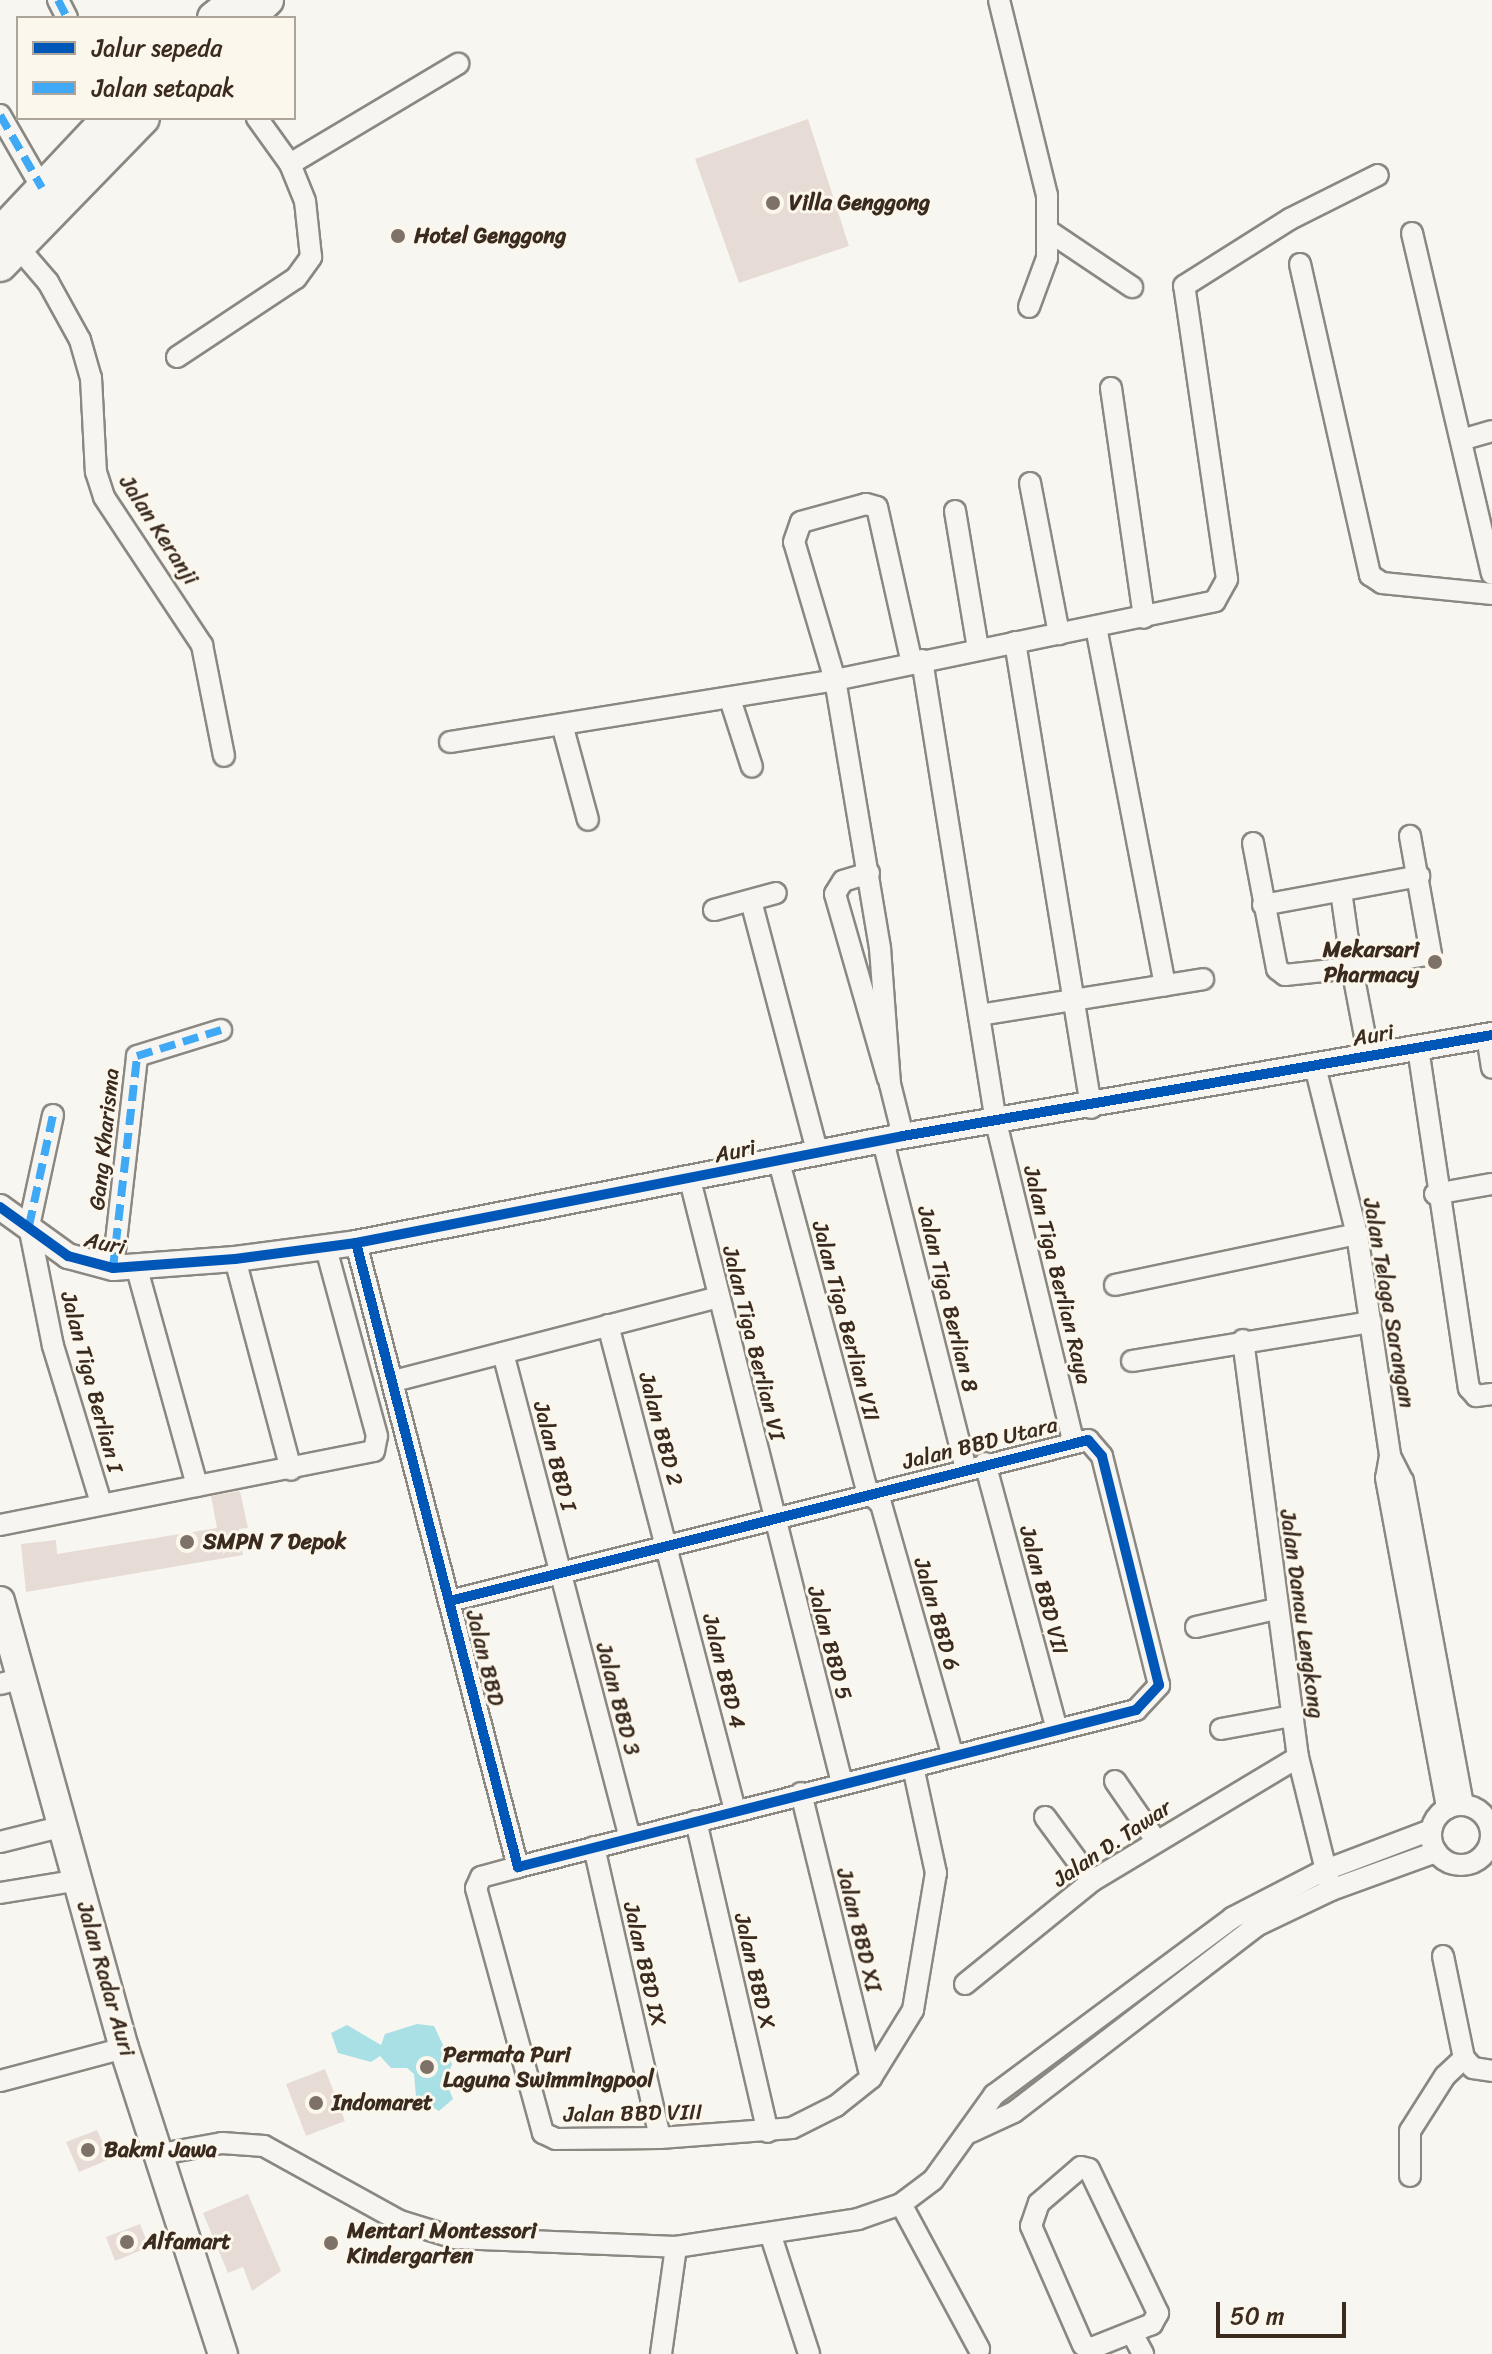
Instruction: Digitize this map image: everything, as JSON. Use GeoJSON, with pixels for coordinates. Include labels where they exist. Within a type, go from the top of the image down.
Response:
{"type":"FeatureCollection","features":[{"type":"Feature","properties":{"kind":"highway"},"geometry":{"type":"LineString","coordinates":[[217,16],[237,0]]}},
{"type":"Feature","properties":{"kind":"highway"},"geometry":{"type":"LineString","coordinates":[[249,16],[267,0]]}},
{"type":"Feature","properties":{"kind":"highway"},"geometry":{"type":"LineString","coordinates":[[6,248],[42,188],[107,120]]}},
{"type":"Feature","properties":{"kind":"highway"},"geometry":{"type":"LineString","coordinates":[[6,248],[141,120]]}},
{"type":"Feature","properties":{"kind":"main road","name":"Jalan Radar Auri"},"geometry":{"type":"LineString","coordinates":[[0,1601],[12,1681],[64,1826],[124,2048],[161,2154],[223,2354]]}},
{"type":"Feature","properties":{"kind":"street"},"geometry":{"type":"LineString","coordinates":[[999,0],[1047,195],[1050,232],[1029,307]]}},
{"type":"Feature","properties":{"kind":"street"},"geometry":{"type":"LineString","coordinates":[[290,164],[458,64]]}},
{"type":"Feature","properties":{"kind":"street"},"geometry":{"type":"LineString","coordinates":[[0,115],[42,188]]}},
{"type":"Feature","properties":{"kind":"street"},"geometry":{"type":"LineString","coordinates":[[177,357],[296,278],[311,257],[305,201],[290,164],[258,120]]}},
{"type":"Feature","properties":{"kind":"street"},"geometry":{"type":"LineString","coordinates":[[450,742],[563,728],[835,680],[1215,601],[1226,588],[1184,286],[1290,219],[1378,175]]}},
{"type":"Feature","properties":{"kind":"street"},"geometry":{"type":"LineString","coordinates":[[1050,232],[1132,287]]}},
{"type":"Feature","properties":{"kind":"street"},"geometry":{"type":"LineString","coordinates":[[1412,233],[1492,574]]}},
{"type":"Feature","properties":{"kind":"street","name":"Jalan Keranji"},"geometry":{"type":"LineString","coordinates":[[6,248],[48,282],[80,340],[91,378],[96,472],[104,497],[202,645],[224,756]]}},
{"type":"Feature","properties":{"kind":"street"},"geometry":{"type":"LineString","coordinates":[[1300,264],[1370,575],[1382,583],[1492,594]]}},
{"type":"Feature","properties":{"kind":"street"},"geometry":{"type":"LineString","coordinates":[[1111,388],[1144,618]]}},
{"type":"Feature","properties":{"kind":"street"},"geometry":{"type":"LineString","coordinates":[[1461,440],[1492,431]]}},
{"type":"Feature","properties":{"kind":"street"},"geometry":{"type":"LineString","coordinates":[[1030,483],[1059,634]]}},
{"type":"Feature","properties":{"kind":"street","name":"Jalan Tiga Berlian Raya"},"geometry":{"type":"LineString","coordinates":[[835,680],[795,534],[806,519],[866,504],[877,507],[917,661],[996,1122],[1073,1440]]}},
{"type":"Feature","properties":{"kind":"street"},"geometry":{"type":"LineString","coordinates":[[955,511],[978,649]]}},
{"type":"Feature","properties":{"kind":"street"},"geometry":{"type":"LineString","coordinates":[[1096,627],[1165,985]]}},
{"type":"Feature","properties":{"kind":"street"},"geometry":{"type":"LineString","coordinates":[[1015,642],[1077,999],[1091,1108]]}},
{"type":"Feature","properties":{"kind":"street"},"geometry":{"type":"LineString","coordinates":[[835,680],[880,948],[890,1084]]}},
{"type":"Feature","properties":{"kind":"street"},"geometry":{"type":"LineString","coordinates":[[730,699],[752,767]]}},
{"type":"Feature","properties":{"kind":"street"},"geometry":{"type":"LineString","coordinates":[[563,728],[588,820]]}},
{"type":"Feature","properties":{"kind":"street"},"geometry":{"type":"LineString","coordinates":[[1253,843],[1263,905],[1281,973],[1352,968],[1431,954],[1410,836]]}},
{"type":"Feature","properties":{"kind":"street"},"geometry":{"type":"LineString","coordinates":[[869,873],[835,890],[850,954],[890,1084]]}},
{"type":"Feature","properties":{"kind":"street"},"geometry":{"type":"LineString","coordinates":[[1263,905],[1419,876]]}},
{"type":"Feature","properties":{"kind":"street"},"geometry":{"type":"LineString","coordinates":[[1341,891],[1369,1057]]}},
{"type":"Feature","properties":{"kind":"street"},"geometry":{"type":"LineString","coordinates":[[714,910],[776,893]]}},
{"type":"Feature","properties":{"kind":"street"},"geometry":{"type":"LineString","coordinates":[[751,901],[818,1154]]}},
{"type":"Feature","properties":{"kind":"street"},"geometry":{"type":"LineString","coordinates":[[850,954],[880,948]]}},
{"type":"Feature","properties":{"kind":"street"},"geometry":{"type":"LineString","coordinates":[[979,1015],[1203,979]]}},
{"type":"Feature","properties":{"kind":"street","name":"Gang Kharisma"},"geometry":{"type":"LineString","coordinates":[[125,1268],[137,1055],[221,1030]]}},
{"type":"Feature","properties":{"kind":"street"},"geometry":{"type":"LineString","coordinates":[[1489,1035],[1492,1068]]}},
{"type":"Feature","properties":{"kind":"street","name":"Auri"},"geometry":{"type":"LineString","coordinates":[[0,1207],[68,1256],[125,1268],[235,1259],[356,1243],[893,1139],[1091,1108],[1489,1035]]}},
{"type":"Feature","properties":{"kind":"street"},"geometry":{"type":"LineString","coordinates":[[1418,1048],[1435,1194],[1469,1388],[1476,1396],[1492,1394]]}},
{"type":"Feature","properties":{"kind":"street","name":"Jalan Telaga Sarangan"},"geometry":{"type":"LineString","coordinates":[[1315,1066],[1357,1234],[1390,1456],[1403,1481],[1470,1808]]}},
{"type":"Feature","properties":{"kind":"street","name":"Jalan Tiga Berlian 8"},"geometry":{"type":"LineString","coordinates":[[890,1084],[893,1139],[976,1466]]}},
{"type":"Feature","properties":{"kind":"street"},"geometry":{"type":"LineString","coordinates":[[29,1226],[53,1115]]}},
{"type":"Feature","properties":{"kind":"street","name":"Jalan Tiga Berlian VII"},"geometry":{"type":"LineString","coordinates":[[779,1162],[867,1491]]}},
{"type":"Feature","properties":{"kind":"street","name":"Jalan Tiga Berlian VI"},"geometry":{"type":"LineString","coordinates":[[690,1180],[772,1516]]}},
{"type":"Feature","properties":{"kind":"street"},"geometry":{"type":"LineString","coordinates":[[1435,1194],[1492,1184]]}},
{"type":"Feature","properties":{"kind":"street","name":"Jalan Tiga Berlian I"},"geometry":{"type":"LineString","coordinates":[[29,1226],[53,1346],[101,1503]]}},
{"type":"Feature","properties":{"kind":"street"},"geometry":{"type":"LineString","coordinates":[[1115,1285],[1357,1234]]}},
{"type":"Feature","properties":{"kind":"street","name":"Jalan BBD"},"geometry":{"type":"LineString","coordinates":[[356,1243],[518,1867]]}},
{"type":"Feature","properties":{"kind":"street"},"geometry":{"type":"LineString","coordinates":[[0,1525],[101,1503],[370,1454],[377,1446],[326,1248]]}},
{"type":"Feature","properties":{"kind":"street"},"geometry":{"type":"LineString","coordinates":[[235,1259],[291,1470]]}},
{"type":"Feature","properties":{"kind":"street"},"geometry":{"type":"LineString","coordinates":[[125,1268],[197,1486]]}},
{"type":"Feature","properties":{"kind":"street"},"geometry":{"type":"LineString","coordinates":[[394,1381],[718,1297]]}},
{"type":"Feature","properties":{"kind":"street"},"geometry":{"type":"LineString","coordinates":[[1132,1361],[1243,1340],[1371,1322]]}},
{"type":"Feature","properties":{"kind":"street","name":"Jalan BBD 2"},"geometry":{"type":"LineString","coordinates":[[608,1325],[667,1544]]}},
{"type":"Feature","properties":{"kind":"street","name":"Jalan Danau Lengkong"},"geometry":{"type":"LineString","coordinates":[[1243,1340],[1276,1609],[1298,1757],[1327,1881]]}},
{"type":"Feature","properties":{"kind":"street","name":"Jalan BBD I"},"geometry":{"type":"LineString","coordinates":[[503,1353],[560,1573]]}},
{"type":"Feature","properties":{"kind":"street","name":"Jalan BBD Utara"},"geometry":{"type":"LineString","coordinates":[[450,1601],[1073,1440],[1093,1443],[1102,1456],[1159,1685],[1136,1710],[735,1810]]}},
{"type":"Feature","properties":{"kind":"street","name":"Jalan BBD VII"},"geometry":{"type":"LineString","coordinates":[[976,1466],[1057,1729]]}},
{"type":"Feature","properties":{"kind":"street","name":"Jalan BBD 6"},"geometry":{"type":"LineString","coordinates":[[867,1491],[881,1504],[953,1756]]}},
{"type":"Feature","properties":{"kind":"street","name":"Jalan BBD 5"},"geometry":{"type":"LineString","coordinates":[[772,1516],[842,1783]]}},
{"type":"Feature","properties":{"kind":"street","name":"Jalan BBD 4"},"geometry":{"type":"LineString","coordinates":[[667,1544],[735,1810]]}},
{"type":"Feature","properties":{"kind":"street","name":"Jalan BBD 3"},"geometry":{"type":"LineString","coordinates":[[560,1573],[630,1838]]}},
{"type":"Feature","properties":{"kind":"street"},"geometry":{"type":"LineString","coordinates":[[1196,1627],[1276,1609]]}},
{"type":"Feature","properties":{"kind":"street"},"geometry":{"type":"LineString","coordinates":[[1221,1729],[1292,1716]]}},
{"type":"Feature","properties":{"kind":"street","name":"Jalan D. Tawar"},"geometry":{"type":"LineString","coordinates":[[965,1984],[1092,1881],[1155,1839],[1298,1757]]}},
{"type":"Feature","properties":{"kind":"street"},"geometry":{"type":"LineString","coordinates":[[871,2078],[913,2010],[934,1912],[933,1845],[913,1767]]}},
{"type":"Feature","properties":{"kind":"street"},"geometry":{"type":"LineString","coordinates":[[1115,1781],[1155,1839]]}},
{"type":"Feature","properties":{"kind":"street","name":"Jalan BBD XI"},"geometry":{"type":"LineString","coordinates":[[801,1793],[871,2078]]}},
{"type":"Feature","properties":{"kind":"street"},"geometry":{"type":"LineString","coordinates":[[161,2154],[222,2143],[264,2146],[400,2221],[455,2238],[676,2247],[771,2236],[901,2204],[933,2180],[971,2132],[994,2095],[1098,2012],[1232,1918],[1327,1881],[1470,1808],[1491,1833],[1487,1855],[1454,1864],[1436,1852],[1431,1830]]}},
{"type":"Feature","properties":{"kind":"street"},"geometry":{"type":"LineString","coordinates":[[518,1867],[735,1810]]}},
{"type":"Feature","properties":{"kind":"street"},"geometry":{"type":"LineString","coordinates":[[1045,1817],[1092,1881]]}},
{"type":"Feature","properties":{"kind":"street","name":"Jalan BBD X"},"geometry":{"type":"LineString","coordinates":[[696,1821],[768,2132]]}},
{"type":"Feature","properties":{"kind":"street"},"geometry":{"type":"LineString","coordinates":[[0,1842],[64,1826]]}},
{"type":"Feature","properties":{"kind":"street","name":"Jalan BBD IX"},"geometry":{"type":"LineString","coordinates":[[594,1847],[660,2138]]}},
{"type":"Feature","properties":{"kind":"street"},"geometry":{"type":"LineString","coordinates":[[1327,1881],[1436,1852]]}},
{"type":"Feature","properties":{"kind":"street","name":"Jalan BBD VIII"},"geometry":{"type":"LineString","coordinates":[[518,1867],[481,1877],[476,1888],[543,2133],[556,2139],[660,2138],[768,2132],[814,2119],[871,2078]]}},
{"type":"Feature","properties":{"kind":"street"},"geometry":{"type":"LineString","coordinates":[[0,1893],[79,1880]]}},
{"type":"Feature","properties":{"kind":"street"},"geometry":{"type":"LineString","coordinates":[[1443,1956],[1464,2058],[1473,2068],[1492,2071]]}},
{"type":"Feature","properties":{"kind":"street"},"geometry":{"type":"LineString","coordinates":[[0,2081],[124,2048]]}},
{"type":"Feature","properties":{"kind":"street"},"geometry":{"type":"LineString","coordinates":[[1410,2176],[1410,2131],[1445,2076],[1464,2058]]}},
{"type":"Feature","properties":{"kind":"street"},"geometry":{"type":"LineString","coordinates":[[1081,2167],[1089,2169],[1156,2302],[1155,2321],[1132,2333],[1092,2348],[1083,2345],[1031,2234],[1039,2203],[1081,2167]]}},
{"type":"Feature","properties":{"kind":"street"},"geometry":{"type":"LineString","coordinates":[[901,2204],[979,2349]]}},
{"type":"Feature","properties":{"kind":"street"},"geometry":{"type":"LineString","coordinates":[[771,2236],[809,2354]]}},
{"type":"Feature","properties":{"kind":"street"},"geometry":{"type":"LineString","coordinates":[[661,2354],[676,2247]]}},
{"type":"Feature","properties":{"kind":"street"},"geometry":{"type":"LineString","coordinates":[[1132,2333],[1143,2354]]}},
{"type":"Feature","properties":{"kind":"water","name":"Permata Puri Laguna Swimmingpool"},"geometry":{"type":"Polygon","coordinates":[[[417,2024],[434,2026],[452,2064],[446,2082],[453,2099],[439,2111],[416,2097],[414,2074],[407,2068],[391,2068],[380,2056],[371,2062],[338,2053],[331,2033],[347,2025],[381,2045],[385,2034],[417,2024]]]}},
{"type":"Feature","properties":{"kind":"building","name":"Villa Genggong"},"geometry":{"type":"Polygon","coordinates":[[[808,119],[849,246],[739,283],[695,159],[808,119]]]}},
{"type":"Feature","properties":{"kind":"building","name":"SMPN 7 Depok"},"geometry":{"type":"Polygon","coordinates":[[[240,1491],[248,1528],[239,1529],[243,1555],[26,1592],[21,1544],[56,1540],[57,1554],[217,1528],[211,1496],[240,1491]]]}},
{"type":"Feature","properties":{"kind":"building","name":"Indomaret"},"geometry":{"type":"Polygon","coordinates":[[[325,2069],[345,2121],[306,2136],[286,2084],[325,2069]]]}},
{"type":"Feature","properties":{"kind":"building","name":"Bakmi Jawa"},"geometry":{"type":"Polygon","coordinates":[[[97,2130],[110,2159],[79,2172],[66,2142],[97,2130]]]}},
{"type":"Feature","properties":{"kind":"building"},"geometry":{"type":"Polygon","coordinates":[[[248,2194],[281,2271],[252,2291],[243,2267],[228,2273],[203,2213],[248,2194]]]}},
{"type":"Feature","properties":{"kind":"building","name":"Alfamart"},"geometry":{"type":"Polygon","coordinates":[[[140,2224],[149,2247],[115,2261],[106,2237],[140,2224]]]}},
{"type":"Feature","properties":{"kind":"marked path"},"geometry":{"type":"LineString","coordinates":[[58,0],[66,16]]}},
{"type":"Feature","properties":{"kind":"marked path"},"geometry":{"type":"LineString","coordinates":[[0,115],[42,188]]}},
{"type":"Feature","properties":{"kind":"marked path"},"geometry":{"type":"LineString","coordinates":[[113,1268],[137,1056],[221,1030]]}},
{"type":"Feature","properties":{"kind":"marked path"},"geometry":{"type":"LineString","coordinates":[[29,1226],[53,1115]]}},
{"type":"Feature","properties":{"kind":"cycle path"},"geometry":{"type":"LineString","coordinates":[[0,1207],[68,1256],[113,1268],[235,1259],[356,1243],[903,1136],[1492,1035]]}},
{"type":"Feature","properties":{"kind":"cycle path"},"geometry":{"type":"LineString","coordinates":[[356,1243],[518,1867],[1136,1710],[1159,1685],[1102,1456],[1088,1440],[450,1601]]}},
{"type":"Feature","properties":{"kind":"place","name":"Villa Genggong"},"geometry":{"type":"Point","coordinates":[773,203]}},
{"type":"Feature","properties":{"kind":"place","name":"Hotel Genggong"},"geometry":{"type":"Point","coordinates":[398,236]}},
{"type":"Feature","properties":{"kind":"place","name":"Mekarsari Pharmacy"},"geometry":{"type":"Point","coordinates":[1435,962]}},
{"type":"Feature","properties":{"kind":"place","name":"SMPN 7 Depok"},"geometry":{"type":"Point","coordinates":[187,1542]}},
{"type":"Feature","properties":{"kind":"place","name":"Permata Puri Laguna Swimmingpool"},"geometry":{"type":"Point","coordinates":[427,2067]}},
{"type":"Feature","properties":{"kind":"place","name":"Indomaret"},"geometry":{"type":"Point","coordinates":[316,2103]}},
{"type":"Feature","properties":{"kind":"place","name":"Bakmi Jawa"},"geometry":{"type":"Point","coordinates":[88,2150]}},
{"type":"Feature","properties":{"kind":"place","name":"Alfamart"},"geometry":{"type":"Point","coordinates":[127,2242]}},
{"type":"Feature","properties":{"kind":"place","name":"Mentari Montessori Kindergarten"},"geometry":{"type":"Point","coordinates":[331,2243]}}]}
